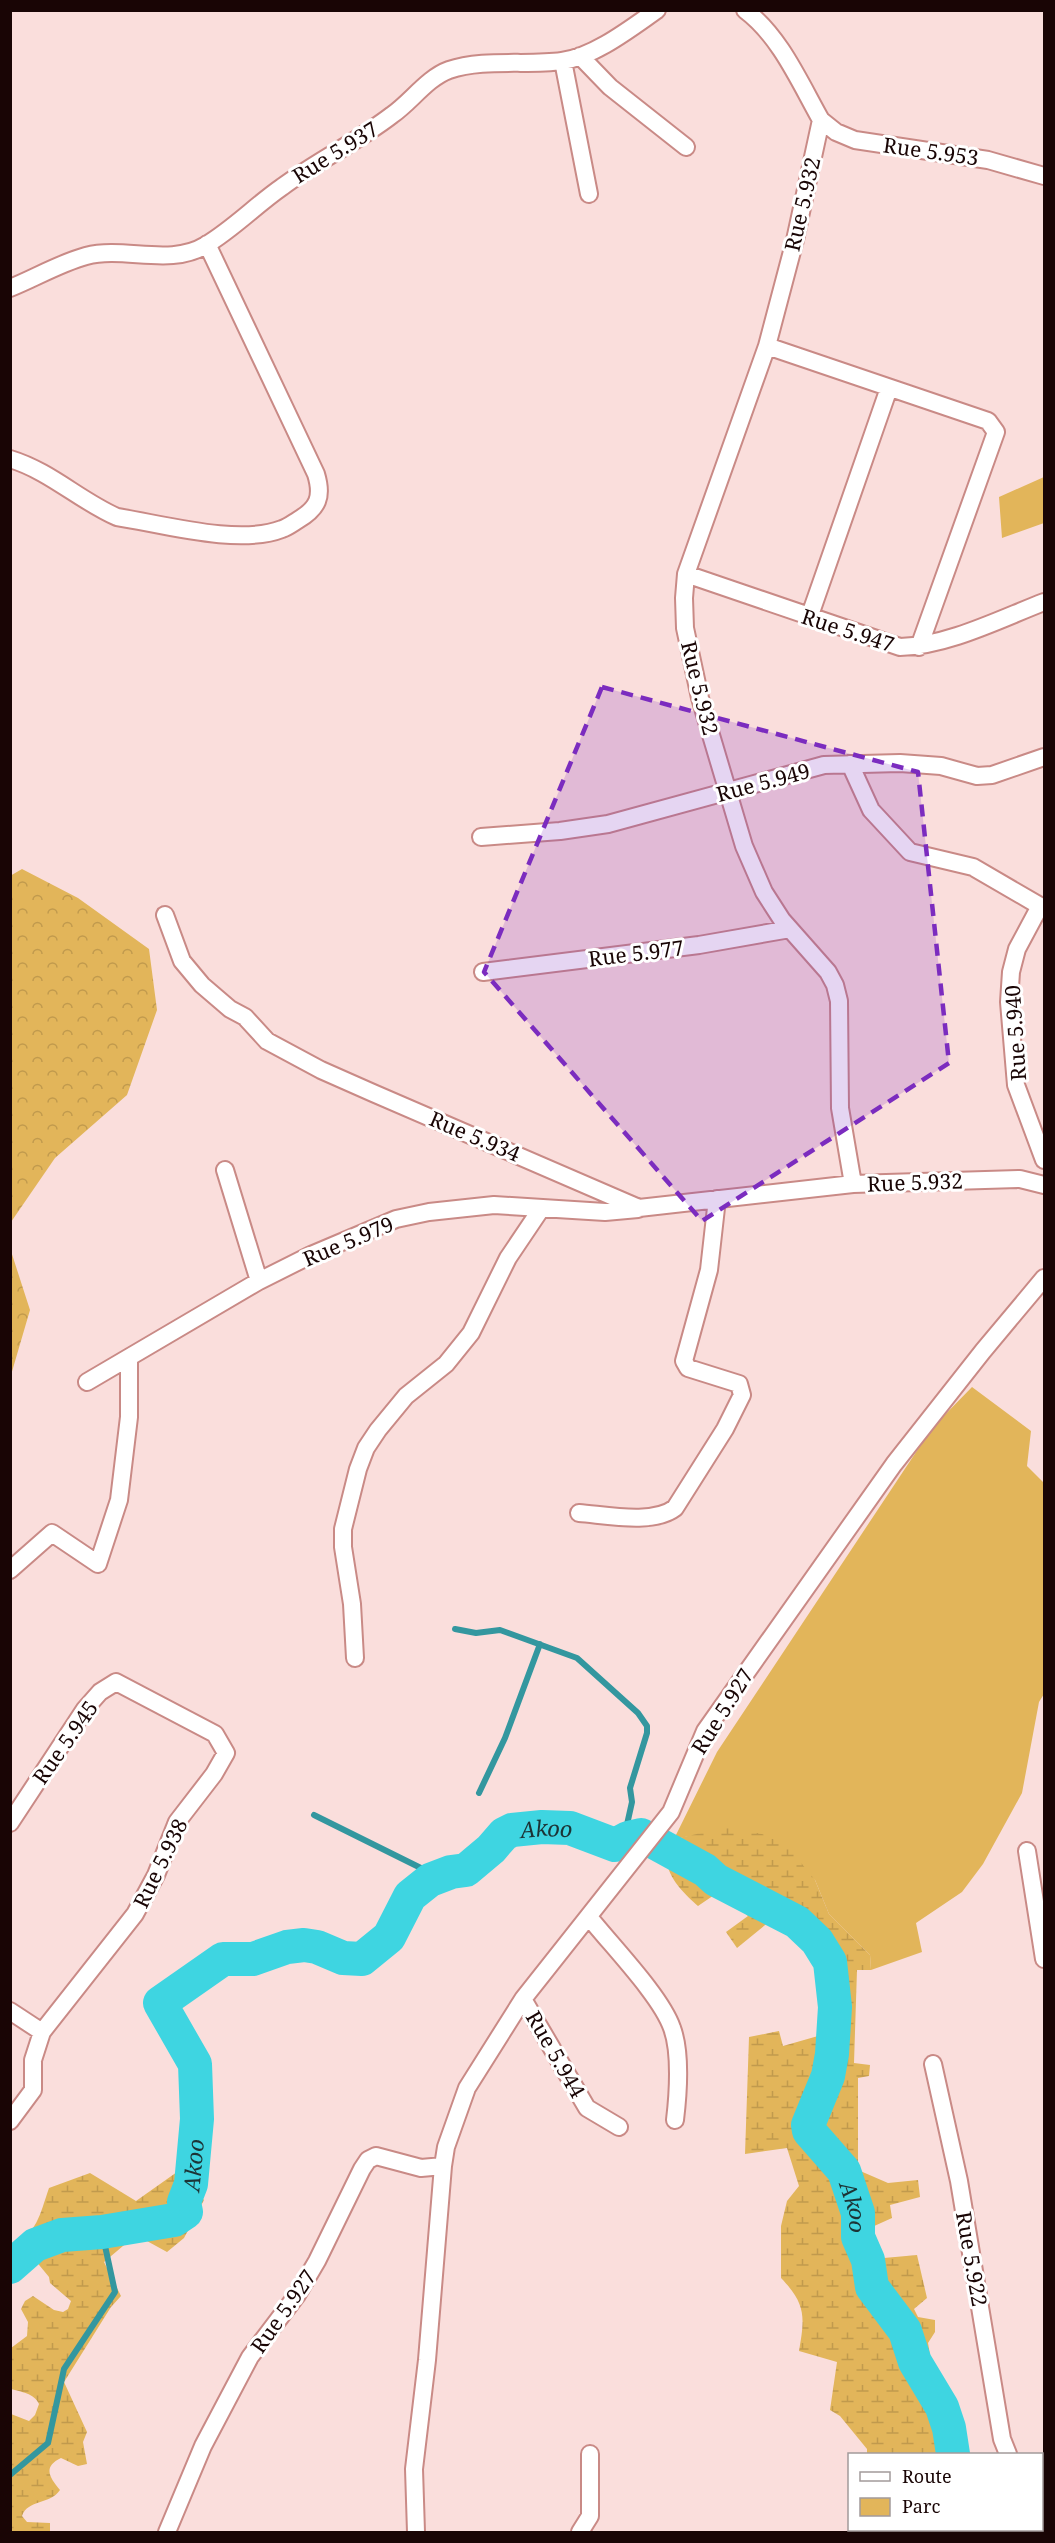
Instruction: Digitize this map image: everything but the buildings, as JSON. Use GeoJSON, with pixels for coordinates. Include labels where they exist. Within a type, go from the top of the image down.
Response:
{"type":"FeatureCollection","features":[{"type":"Feature","properties":{"kind":"street","name":"Rue 5.937"},"geometry":{"type":"LineString","coordinates":[[10,288],[85,256],[104,253],[172,255],[192,253],[281,187],[372,130],[436,77],[449,70],[494,63],[563,61],[612,41],[657,10]]}},
{"type":"Feature","properties":{"kind":"street"},"geometry":{"type":"LineString","coordinates":[[745,10],[765,28],[777,45],[821,120]]}},
{"type":"Feature","properties":{"kind":"street"},"geometry":{"type":"LineString","coordinates":[[580,56],[610,87],[686,147]]}},
{"type":"Feature","properties":{"kind":"street"},"geometry":{"type":"LineString","coordinates":[[563,61],[589,194]]}},
{"type":"Feature","properties":{"kind":"street","name":"Rue 5.953"},"geometry":{"type":"LineString","coordinates":[[821,120],[836,132],[855,140],[988,160],[1044,176]]}},
{"type":"Feature","properties":{"kind":"street","name":"Rue 5.932"},"geometry":{"type":"LineString","coordinates":[[821,120],[795,240],[766,346],[686,574],[685,628],[700,698],[744,846],[760,883],[790,929],[828,972],[835,985],[839,1001],[840,1108],[853,1184],[1020,1179],[1044,1185]]}},
{"type":"Feature","properties":{"kind":"street"},"geometry":{"type":"LineString","coordinates":[[10,459],[52,477],[101,510],[117,517],[223,535],[255,535],[282,529],[307,514],[317,504],[320,488],[316,474],[207,244]]}},
{"type":"Feature","properties":{"kind":"street"},"geometry":{"type":"LineString","coordinates":[[766,346],[988,421],[996,432],[919,647]]}},
{"type":"Feature","properties":{"kind":"street"},"geometry":{"type":"LineString","coordinates":[[809,618],[889,388]]}},
{"type":"Feature","properties":{"kind":"street","name":"Rue 5.947"},"geometry":{"type":"LineString","coordinates":[[686,574],[900,648],[919,647],[1044,602]]}},
{"type":"Feature","properties":{"kind":"street","name":"Rue 5.949"},"geometry":{"type":"LineString","coordinates":[[481,837],[560,831],[608,824],[824,765],[900,763],[941,766],[977,776],[992,776],[1044,757]]}},
{"type":"Feature","properties":{"kind":"street","name":"Rue 5.940"},"geometry":{"type":"LineString","coordinates":[[850,764],[872,810],[885,828],[910,852],[973,867],[1042,906],[1017,949],[1011,972],[1009,1002],[1016,1085],[1044,1160]]}},
{"type":"Feature","properties":{"kind":"street","name":"Rue 5.934"},"geometry":{"type":"LineString","coordinates":[[165,915],[182,961],[202,985],[230,1009],[245,1017],[267,1041],[363,1088],[639,1208]]}},
{"type":"Feature","properties":{"kind":"street","name":"Rue 5.977"},"geometry":{"type":"LineString","coordinates":[[483,972],[699,945],[790,929]]}},
{"type":"Feature","properties":{"kind":"street"},"geometry":{"type":"LineString","coordinates":[[225,1170],[259,1281]]}},
{"type":"Feature","properties":{"kind":"street"},"geometry":{"type":"LineString","coordinates":[[639,1208],[853,1184]]}},
{"type":"Feature","properties":{"kind":"street"},"geometry":{"type":"LineString","coordinates":[[579,1513],[655,1518],[668,1514],[675,1508],[725,1429],[742,1395],[739,1384],[688,1368],[684,1361],[709,1270],[717,1199]]}},
{"type":"Feature","properties":{"kind":"street","name":"Rue 5.979"},"geometry":{"type":"LineString","coordinates":[[87,1382],[259,1281],[312,1255],[396,1219],[429,1212],[494,1205],[605,1212],[639,1208]]}},
{"type":"Feature","properties":{"kind":"street"},"geometry":{"type":"LineString","coordinates":[[355,1658],[352,1604],[343,1547],[343,1529],[358,1469],[366,1449],[378,1430],[406,1396],[446,1364],[471,1333],[508,1258],[541,1209]]}},
{"type":"Feature","properties":{"kind":"street","name":"Rue 5.927"},"geometry":{"type":"LineString","coordinates":[[416,2532],[414,2469],[427,2360],[443,2166],[446,2147],[467,2088],[523,1999],[671,1812],[705,1731],[894,1464],[1044,1278]]}},
{"type":"Feature","properties":{"kind":"street"},"geometry":{"type":"LineString","coordinates":[[10,1570],[52,1533],[98,1563],[119,1500],[129,1417],[129,1358]]}},
{"type":"Feature","properties":{"kind":"street","name":"Rue 5.938"},"geometry":{"type":"LineString","coordinates":[[42,2032],[135,1914],[156,1875],[177,1822],[214,1774],[226,1754],[215,1734],[116,1682],[100,1692]]}},
{"type":"Feature","properties":{"kind":"street","name":"Rue 5.945"},"geometry":{"type":"LineString","coordinates":[[10,1823],[85,1710],[100,1692]]}},
{"type":"Feature","properties":{"kind":"street"},"geometry":{"type":"LineString","coordinates":[[1027,1851],[1044,1959]]}},
{"type":"Feature","properties":{"kind":"street"},"geometry":{"type":"LineString","coordinates":[[589,1917],[658,2003],[673,2028],[679,2082],[675,2120]]}},
{"type":"Feature","properties":{"kind":"street","name":"Rue 5.944"},"geometry":{"type":"LineString","coordinates":[[523,1999],[587,2108],[619,2127]]}},
{"type":"Feature","properties":{"kind":"street"},"geometry":{"type":"LineString","coordinates":[[10,2011],[42,2032],[33,2060],[33,2090],[10,2121]]}},
{"type":"Feature","properties":{"kind":"street","name":"Rue 5.922"},"geometry":{"type":"LineString","coordinates":[[933,2064],[959,2181],[1002,2439],[1008,2453]]}},
{"type":"Feature","properties":{"kind":"street","name":"Rue 5.927"},"geometry":{"type":"LineString","coordinates":[[167,2532],[203,2446],[250,2357],[307,2278],[368,2160],[376,2156],[421,2168],[443,2166]]}},
{"type":"Feature","properties":{"kind":"street"},"geometry":{"type":"LineString","coordinates":[[580,2532],[590,2516],[590,2454]]}},
{"type":"Feature","properties":{"kind":"highlighted area"},"geometry":{"type":"Polygon","coordinates":[[[602,687],[918,772],[949,1063],[702,1221],[484,972],[602,687]]]}},
{"type":"Feature","properties":{"kind":"green space"},"geometry":{"type":"Polygon","coordinates":[[[1044,477],[1044,523],[1002,538],[999,497],[1044,477]]]}},
{"type":"Feature","properties":{"kind":"green space"},"geometry":{"type":"Polygon","coordinates":[[[22,869],[78,898],[149,949],[157,1010],[127,1095],[55,1158],[11,1222],[10,876],[22,869]]]}},
{"type":"Feature","properties":{"kind":"green space"},"geometry":{"type":"Polygon","coordinates":[[[10,1248],[30,1310],[11,1375],[10,1375],[10,1248]]]}},
{"type":"Feature","properties":{"kind":"green space"},"geometry":{"type":"Polygon","coordinates":[[[972,1387],[1031,1431],[1027,1466],[1044,1483],[1044,1694],[1039,1702],[1022,1793],[983,1864],[962,1892],[916,1923],[922,1952],[871,1970],[870,1955],[829,1914],[815,1880],[690,1836],[674,1839],[717,1752],[932,1428],[972,1387]]]}},
{"type":"Feature","properties":{"kind":"green space"},"geometry":{"type":"Polygon","coordinates":[[[729,1827],[766,1835],[789,1848],[815,1880],[829,1914],[870,1955],[871,1970],[857,1970],[854,2063],[870,2065],[869,2076],[858,2078],[858,2170],[888,2183],[918,2180],[920,2197],[890,2205],[892,2218],[872,2227],[884,2258],[917,2255],[927,2298],[914,2309],[918,2317],[935,2320],[935,2332],[928,2343],[933,2372],[944,2390],[956,2423],[960,2453],[867,2453],[867,2449],[840,2416],[830,2410],[837,2362],[799,2351],[802,2311],[795,2296],[781,2278],[781,2226],[787,2201],[799,2186],[787,2148],[745,2154],[749,2037],[779,2031],[783,2046],[825,2034],[817,1988],[829,1977],[807,1942],[770,1921],[737,1948],[726,1932],[748,1916],[720,1891],[698,1906],[683,1891],[673,1879],[668,1865],[667,1858],[674,1839],[729,1827]]]}},
{"type":"Feature","properties":{"kind":"green space"},"geometry":{"type":"Polygon","coordinates":[[[177,2172],[204,2200],[184,2238],[167,2252],[136,2235],[104,2262],[121,2296],[111,2307],[64,2382],[87,2432],[83,2442],[87,2464],[78,2466],[61,2458],[55,2461],[51,2465],[50,2473],[60,2490],[51,2498],[29,2507],[22,2516],[27,2522],[50,2523],[50,2532],[11,2532],[11,2414],[29,2421],[35,2415],[39,2404],[31,2395],[11,2389],[11,2348],[27,2336],[28,2322],[21,2309],[25,2301],[33,2296],[54,2310],[63,2312],[68,2309],[71,2301],[50,2283],[49,2277],[35,2260],[11,2279],[11,2247],[32,2229],[40,2215],[49,2188],[90,2173],[136,2201],[177,2172]]]}},
{"type":"Feature","properties":{"kind":"waterway"},"geometry":{"type":"LineString","coordinates":[[455,1629],[476,1633],[500,1630],[577,1658],[638,1713],[647,1726],[647,1733],[630,1788],[632,1802],[626,1829],[628,1838]]}},
{"type":"Feature","properties":{"kind":"waterway"},"geometry":{"type":"LineString","coordinates":[[479,1793],[505,1738],[540,1644]]}},
{"type":"Feature","properties":{"kind":"waterway"},"geometry":{"type":"LineString","coordinates":[[314,1815],[439,1877]]}},
{"type":"Feature","properties":{"kind":"waterway","name":"Akoo"},"geometry":{"type":"LineString","coordinates":[[10,2267],[35,2245],[62,2235],[102,2232],[174,2220],[186,2212],[184,2202],[191,2184],[197,2119],[195,2064],[160,2003],[223,1959],[253,1959],[287,1947],[304,1945],[317,1947],[343,1958],[362,1959],[389,1937],[410,1896],[430,1880],[451,1872],[466,1870],[491,1849],[504,1834],[512,1830],[542,1827],[570,1828],[615,1845],[628,1838],[641,1835],[705,1870],[716,1880],[797,1922],[817,1941],[830,1962],[835,2007],[832,2054],[828,2076],[808,2125],[809,2131],[844,2171],[858,2213],[858,2237],[868,2260],[872,2287],[905,2331],[915,2362],[942,2407],[949,2428],[953,2453]]}},
{"type":"Feature","properties":{"kind":"waterway"},"geometry":{"type":"LineString","coordinates":[[10,2475],[48,2443],[64,2369],[115,2292],[102,2232]]}}]}
